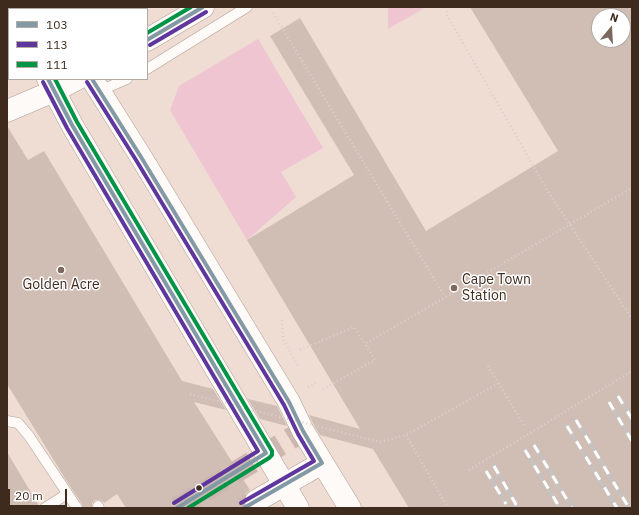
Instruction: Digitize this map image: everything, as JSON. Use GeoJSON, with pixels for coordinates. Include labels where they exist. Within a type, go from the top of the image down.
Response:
{"type":"FeatureCollection","features":[{"type":"Feature","properties":{"kind":"main road"},"geometry":{"type":"LineString","coordinates":[[148,39],[203,7]]}},
{"type":"Feature","properties":{"kind":"main road"},"geometry":{"type":"LineString","coordinates":[[7,111],[51,85],[73,80]]}},
{"type":"Feature","properties":{"kind":"main road"},"geometry":{"type":"LineString","coordinates":[[51,85],[72,125],[298,508]]}},
{"type":"Feature","properties":{"kind":"main road"},"geometry":{"type":"LineString","coordinates":[[95,85],[141,157],[289,402],[303,432],[350,508]]}},
{"type":"Feature","properties":{"kind":"main road"},"geometry":{"type":"LineString","coordinates":[[256,501],[322,463]]}},
{"type":"Feature","properties":{"kind":"lane"},"geometry":{"type":"LineString","coordinates":[[148,68],[247,7]]}},
{"type":"Feature","properties":{"kind":"lane"},"geometry":{"type":"LineString","coordinates":[[95,85],[122,80]]}},
{"type":"Feature","properties":{"kind":"lane"},"geometry":{"type":"LineString","coordinates":[[7,421],[18,423],[29,436],[77,508]]}},
{"type":"Feature","properties":{"kind":"lane"},"geometry":{"type":"LineString","coordinates":[[45,508],[67,494]]}},
{"type":"Feature","properties":{"kind":"path"},"geometry":{"type":"LineString","coordinates":[[448,7],[447,16],[547,190],[632,318]]}},
{"type":"Feature","properties":{"kind":"path"},"geometry":{"type":"LineString","coordinates":[[273,13],[445,297]]}},
{"type":"Feature","properties":{"kind":"path"},"geometry":{"type":"LineString","coordinates":[[365,344],[632,188]]}},
{"type":"Feature","properties":{"kind":"path"},"geometry":{"type":"LineString","coordinates":[[282,320],[283,339],[298,366]]}},
{"type":"Feature","properties":{"kind":"path"},"geometry":{"type":"LineString","coordinates":[[300,350],[354,327],[375,360],[323,389]]}},
{"type":"Feature","properties":{"kind":"path"},"geometry":{"type":"LineString","coordinates":[[488,366],[524,425]]}},
{"type":"Feature","properties":{"kind":"path"},"geometry":{"type":"LineString","coordinates":[[469,470],[632,371]]}},
{"type":"Feature","properties":{"kind":"path"},"geometry":{"type":"LineString","coordinates":[[308,387],[318,381]]}},
{"type":"Feature","properties":{"kind":"path"},"geometry":{"type":"LineString","coordinates":[[190,394],[380,442],[406,435],[499,383]]}},
{"type":"Feature","properties":{"kind":"path"},"geometry":{"type":"LineString","coordinates":[[406,435],[448,508]]}},
{"type":"Feature","properties":{"kind":"shaded area"},"geometry":{"type":"Polygon","coordinates":[[[388,7],[426,7],[388,29],[388,7]]]}},
{"type":"Feature","properties":{"kind":"shaded area"},"geometry":{"type":"Polygon","coordinates":[[[258,39],[323,148],[281,172],[296,197],[247,240],[170,110],[179,86],[258,39]]]}},
{"type":"Feature","properties":{"kind":"building","name":"Cape Town Station"},"geometry":{"type":"Polygon","coordinates":[[[470,7],[632,7],[632,508],[409,508],[373,449],[320,435],[309,415],[360,429],[247,240],[354,175],[270,36],[300,18],[426,231],[558,151],[470,7]]]}},
{"type":"Feature","properties":{"kind":"building","name":"Golden Acre"},"geometry":{"type":"Polygon","coordinates":[[[7,126],[28,160],[44,151],[182,381],[213,389],[226,410],[194,402],[250,490],[245,494],[244,501],[246,508],[126,508],[117,494],[104,503],[99,500],[95,500],[92,503],[92,508],[83,508],[82,504],[7,384],[7,126]]]}},
{"type":"Feature","properties":{"kind":"building"},"geometry":{"type":"Polygon","coordinates":[[[248,399],[277,406],[287,426],[260,419],[248,399]]]}},
{"type":"Feature","properties":{"kind":"building"},"geometry":{"type":"Polygon","coordinates":[[[7,452],[39,506],[39,508],[7,508],[7,452]]]}},
{"type":"Feature","properties":{"kind":"tunnel"},"geometry":{"type":"LineString","coordinates":[[177,508],[303,431]]}},
{"type":"Feature","properties":{"kind":"tunnel"},"geometry":{"type":"LineString","coordinates":[[244,508],[256,501]]}},
{"type":"Feature","properties":{"kind":"railway"},"geometry":{"type":"LineString","coordinates":[[618,396],[632,419]]}},
{"type":"Feature","properties":{"kind":"railway"},"geometry":{"type":"LineString","coordinates":[[609,402],[632,441]]}},
{"type":"Feature","properties":{"kind":"railway"},"geometry":{"type":"LineString","coordinates":[[576,420],[629,508]]}},
{"type":"Feature","properties":{"kind":"railway"},"geometry":{"type":"LineString","coordinates":[[567,426],[617,508]]}},
{"type":"Feature","properties":{"kind":"railway"},"geometry":{"type":"LineString","coordinates":[[534,445],[572,508]]}},
{"type":"Feature","properties":{"kind":"railway"},"geometry":{"type":"LineString","coordinates":[[525,450],[560,508]]}},
{"type":"Feature","properties":{"kind":"railway"},"geometry":{"type":"LineString","coordinates":[[494,466],[518,508]]}},
{"type":"Feature","properties":{"kind":"railway"},"geometry":{"type":"LineString","coordinates":[[486,471],[506,504]]}},
{"type":"Feature","properties":{"kind":"transit line","name":"111"},"geometry":{"type":"LineString","coordinates":[[148,32],[191,7]]}},
{"type":"Feature","properties":{"kind":"transit line","name":"103"},"geometry":{"type":"LineString","coordinates":[[148,39],[203,7]]}},
{"type":"Feature","properties":{"kind":"transit line","name":"113"},"geometry":{"type":"LineString","coordinates":[[150,45],[206,12]]}},
{"type":"Feature","properties":{"kind":"transit line","name":"103"},"geometry":{"type":"LineString","coordinates":[[49,80],[72,125],[266,453],[177,508]]}},
{"type":"Feature","properties":{"kind":"transit line","name":"111"},"geometry":{"type":"LineString","coordinates":[[56,80],[77,122],[272,451],[272,455],[269,458],[188,508]]}},
{"type":"Feature","properties":{"kind":"transit line","name":"103"},"geometry":{"type":"LineString","coordinates":[[93,80],[141,157],[289,402],[303,431],[322,463],[244,508]]}},
{"type":"Feature","properties":{"kind":"transit line","name":"113"},"geometry":{"type":"LineString","coordinates":[[43,82],[67,128],[258,451],[174,503]]}},
{"type":"Feature","properties":{"kind":"transit line","name":"113"},"geometry":{"type":"LineString","coordinates":[[87,82],[136,160],[284,405],[298,434],[314,461],[241,503]]}},
{"type":"Feature","properties":{"kind":"place","name":"Golden Acre"},"geometry":{"type":"Point","coordinates":[61,270]}},
{"type":"Feature","properties":{"kind":"place","name":"Cape Town Station"},"geometry":{"type":"Point","coordinates":[454,288]}}]}
